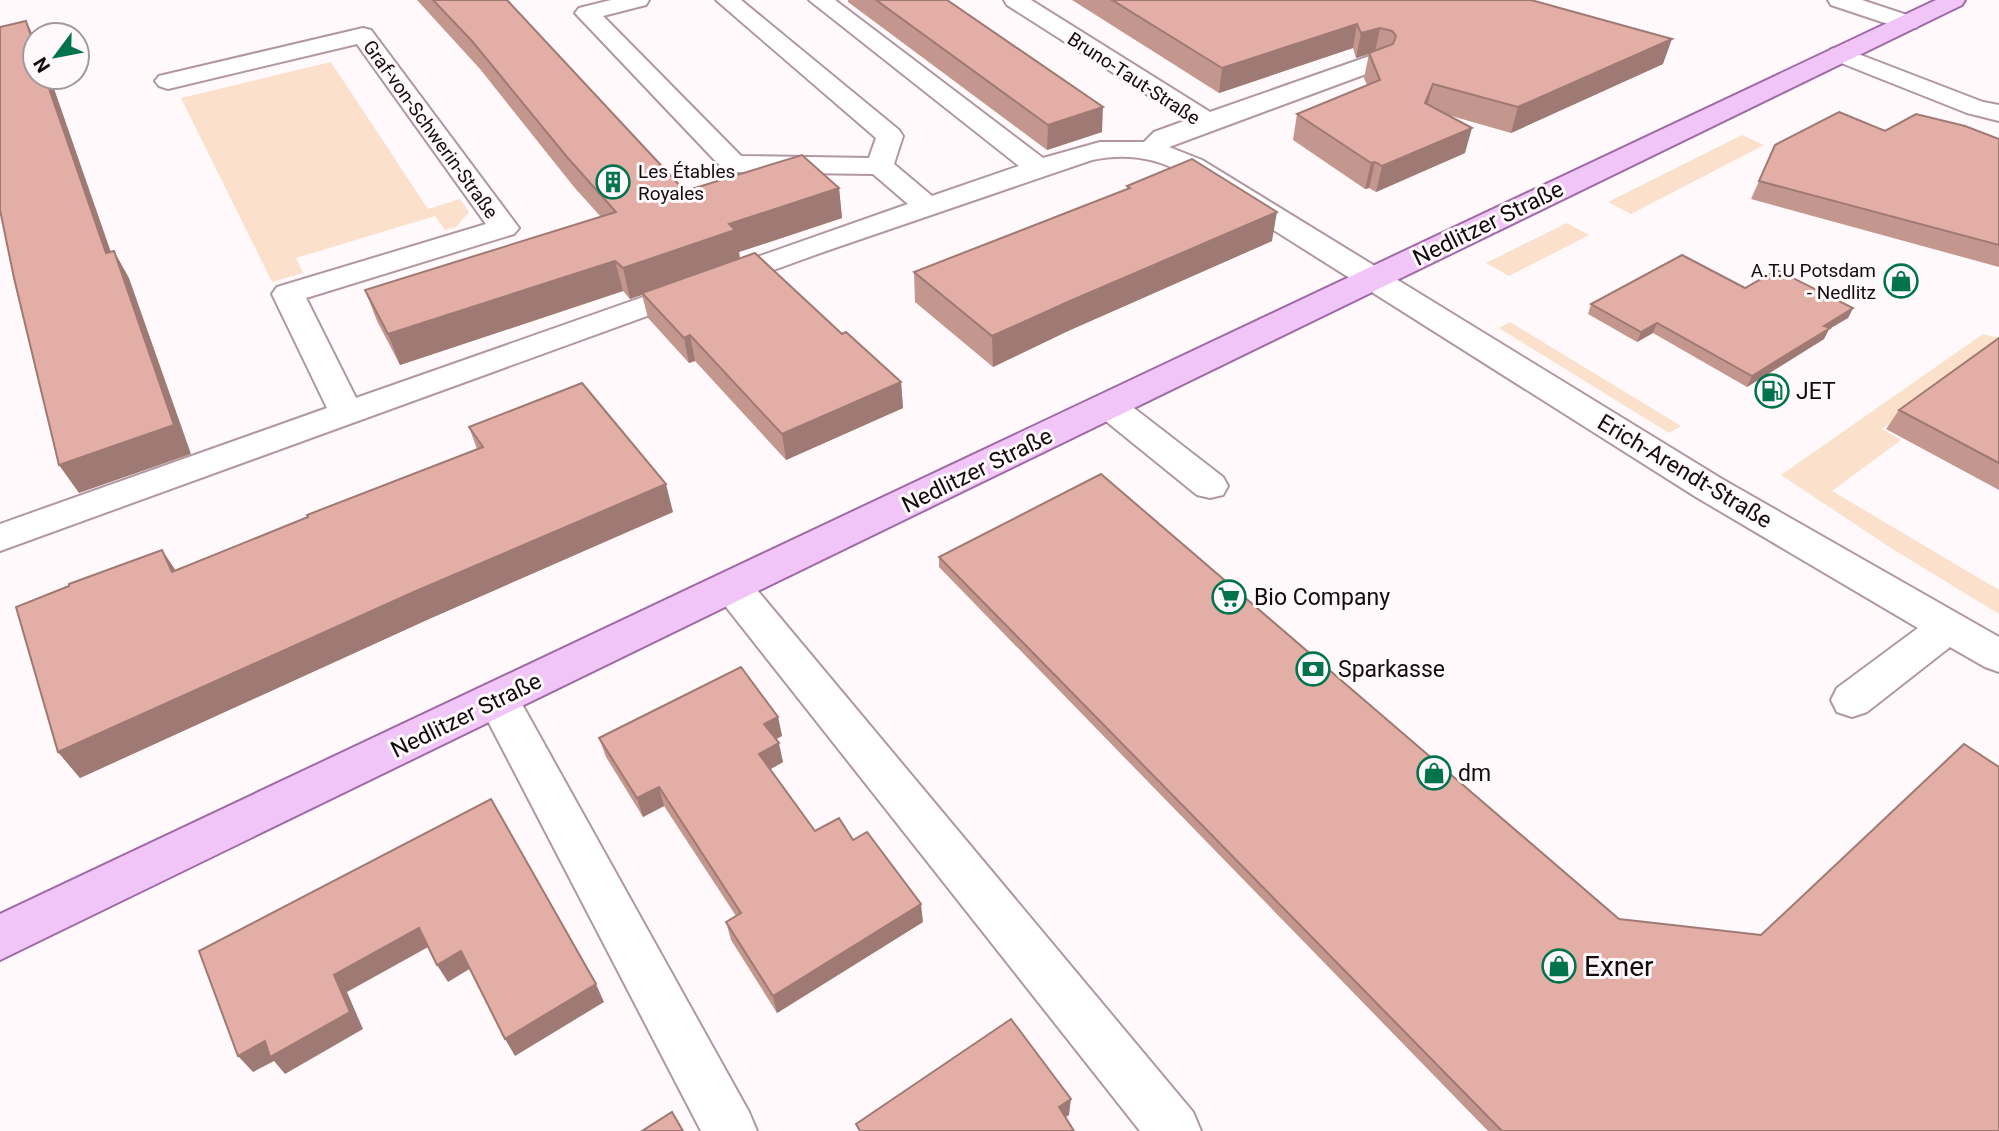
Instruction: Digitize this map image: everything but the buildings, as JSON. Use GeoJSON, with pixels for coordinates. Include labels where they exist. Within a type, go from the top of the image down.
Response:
{"type":"FeatureCollection","features":[{"type":"Feature","properties":{"kind":"main road","name":"Nedlitzer Straße"},"geometry":{"type":"LineString","coordinates":[[0,938],[1954,0]]}},
{"type":"Feature","properties":{"kind":"street"},"geometry":{"type":"LineString","coordinates":[[638,0],[587,13],[734,163],[880,166],[928,207]]}},
{"type":"Feature","properties":{"kind":"street"},"geometry":{"type":"LineString","coordinates":[[727,0],[890,136],[880,166]]}},
{"type":"Feature","properties":{"kind":"street"},"geometry":{"type":"LineString","coordinates":[[820,0],[1040,169]]}},
{"type":"Feature","properties":{"kind":"street","name":"Bruno-Taut-Straße"},"geometry":{"type":"LineString","coordinates":[[1014,0],[1207,122]]}},
{"type":"Feature","properties":{"kind":"street"},"geometry":{"type":"LineString","coordinates":[[1839,0],[1908,23]]}},
{"type":"Feature","properties":{"kind":"street","name":"Graf-von-Schwerin-Straße"},"geometry":{"type":"LineString","coordinates":[[168,81],[363,35],[504,228],[288,294],[347,414]]}},
{"type":"Feature","properties":{"kind":"street"},"geometry":{"type":"LineString","coordinates":[[1840,54],[1976,108],[1999,113]]}},
{"type":"Feature","properties":{"kind":"street"},"geometry":{"type":"LineString","coordinates":[[1207,122],[1376,62]]}},
{"type":"Feature","properties":{"kind":"street","name":"Bruno-Taut-Straße"},"geometry":{"type":"LineString","coordinates":[[1152,149],[1163,138],[1207,122]]}},
{"type":"Feature","properties":{"kind":"street"},"geometry":{"type":"LineString","coordinates":[[0,538],[928,207],[1109,148],[1152,149],[1192,166],[1375,278]]}},
{"type":"Feature","properties":{"kind":"street","name":"Erich-Arendt-Straße"},"geometry":{"type":"LineString","coordinates":[[1375,278],[1709,488],[1999,656]]}},
{"type":"Feature","properties":{"kind":"street"},"geometry":{"type":"LineString","coordinates":[[1109,406],[1210,486]]}},
{"type":"Feature","properties":{"kind":"street"},"geometry":{"type":"LineString","coordinates":[[733,588],[1174,1131]]}},
{"type":"Feature","properties":{"kind":"street"},"geometry":{"type":"LineString","coordinates":[[1852,700],[1949,626]]}},
{"type":"Feature","properties":{"kind":"street"},"geometry":{"type":"LineString","coordinates":[[498,700],[730,1131]]}},
{"type":"Feature","properties":{"kind":"shaded area"},"geometry":{"type":"Polygon","coordinates":[[[331,62],[428,209],[460,199],[469,212],[456,227],[445,230],[435,216],[296,258],[303,273],[272,282],[181,98],[331,62]]]}},
{"type":"Feature","properties":{"kind":"shaded area"},"geometry":{"type":"Polygon","coordinates":[[[1742,135],[1764,145],[1631,214],[1608,202],[1742,135]]]}},
{"type":"Feature","properties":{"kind":"shaded area"},"geometry":{"type":"Polygon","coordinates":[[[1567,223],[1589,235],[1509,276],[1486,263],[1567,223]]]}},
{"type":"Feature","properties":{"kind":"shaded area"},"geometry":{"type":"Polygon","coordinates":[[[1510,322],[1681,426],[1669,433],[1499,328],[1510,322]]]}},
{"type":"Feature","properties":{"kind":"shaded area"},"geometry":{"type":"Polygon","coordinates":[[[1983,334],[1999,338],[1997,347],[1882,429],[1901,440],[1832,491],[1999,590],[1999,614],[1891,548],[1781,475],[1983,334]]]}},
{"type":"Feature","properties":{"kind":"place","name":"Les Étables Royales"},"geometry":{"type":"Point","coordinates":[613,182]}},
{"type":"Feature","properties":{"kind":"place","name":"A.T.U Potsdam - Nedlitz"},"geometry":{"type":"Point","coordinates":[1901,281]}},
{"type":"Feature","properties":{"kind":"place","name":"JET"},"geometry":{"type":"Point","coordinates":[1772,391]}},
{"type":"Feature","properties":{"kind":"place","name":"Bio Company"},"geometry":{"type":"Point","coordinates":[1229,597]}},
{"type":"Feature","properties":{"kind":"place","name":"Sparkasse"},"geometry":{"type":"Point","coordinates":[1313,669]}},
{"type":"Feature","properties":{"kind":"place","name":"dm"},"geometry":{"type":"Point","coordinates":[1434,773]}},
{"type":"Feature","properties":{"kind":"place","name":"Exner"},"geometry":{"type":"Point","coordinates":[1559,966]}}]}
